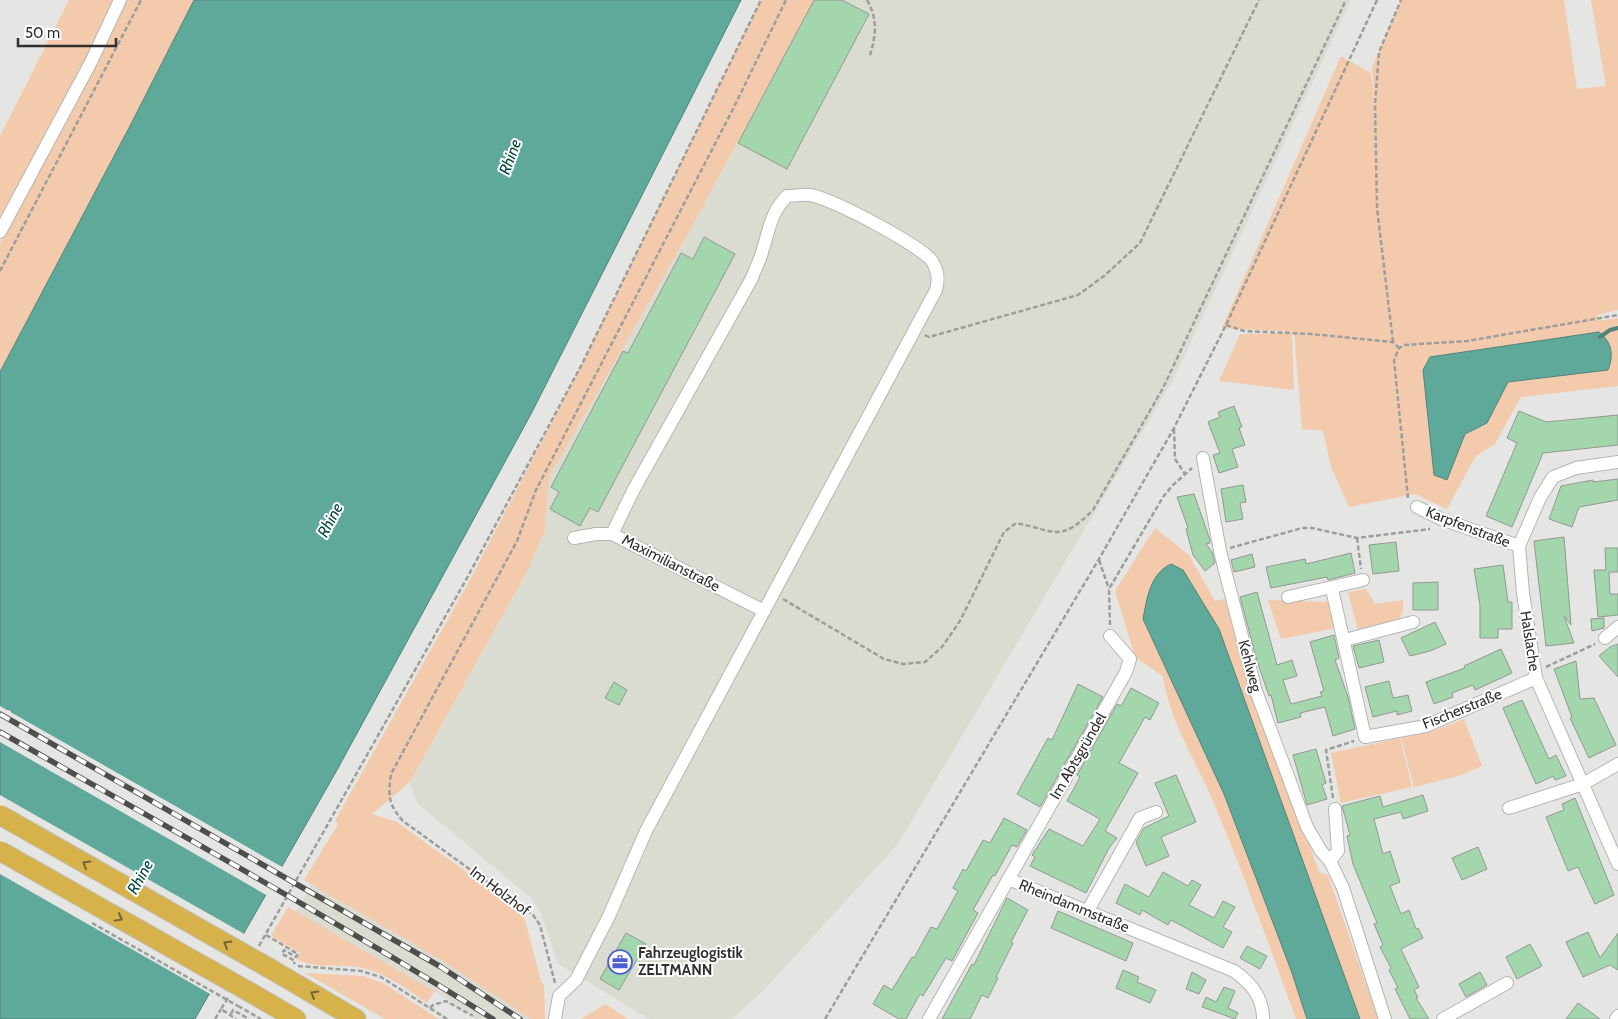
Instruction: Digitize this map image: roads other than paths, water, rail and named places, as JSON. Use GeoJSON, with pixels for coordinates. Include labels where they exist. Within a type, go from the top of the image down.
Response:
{"type":"FeatureCollection","features":[{"type":"Feature","properties":{"kind":"highway"},"geometry":{"type":"LineString","coordinates":[[0,815],[356,1019]]}},
{"type":"Feature","properties":{"kind":"highway"},"geometry":{"type":"LineString","coordinates":[[0,851],[296,1019]]}},
{"type":"Feature","properties":{"kind":"street"},"geometry":{"type":"LineString","coordinates":[[0,232],[91,62],[120,0]]}},
{"type":"Feature","properties":{"kind":"street"},"geometry":{"type":"LineString","coordinates":[[555,1019],[559,996],[576,980],[609,916],[646,831],[936,290],[938,281],[937,270],[925,254],[829,201],[810,195],[787,196],[776,208],[752,278],[634,489],[612,534]]}},
{"type":"Feature","properties":{"kind":"street","name":"Kehlweg"},"geometry":{"type":"LineString","coordinates":[[1203,458],[1220,551],[1256,691],[1307,827],[1321,852],[1330,861],[1343,888],[1385,1019]]}},
{"type":"Feature","properties":{"kind":"street","name":"Halslache"},"geometry":{"type":"LineString","coordinates":[[1618,462],[1576,468],[1553,476],[1540,498],[1519,546],[1526,612],[1536,674],[1618,864]]}},
{"type":"Feature","properties":{"kind":"street","name":"Karpfenstraße"},"geometry":{"type":"LineString","coordinates":[[1417,507],[1441,519],[1519,546]]}},
{"type":"Feature","properties":{"kind":"street","name":"Maximilianstraße"},"geometry":{"type":"LineString","coordinates":[[574,538],[596,534],[612,534],[764,612]]}},
{"type":"Feature","properties":{"kind":"street"},"geometry":{"type":"LineString","coordinates":[[1288,597],[1332,589],[1362,580]]}},
{"type":"Feature","properties":{"kind":"street"},"geometry":{"type":"LineString","coordinates":[[1332,589],[1345,640],[1413,622]]}},
{"type":"Feature","properties":{"kind":"street"},"geometry":{"type":"LineString","coordinates":[[1605,638],[1618,627]]}},
{"type":"Feature","properties":{"kind":"street","name":"Im Abtsgründel"},"geometry":{"type":"LineString","coordinates":[[1008,879],[1126,672],[1130,659],[1110,636]]}},
{"type":"Feature","properties":{"kind":"street","name":"Fischerstraße"},"geometry":{"type":"LineString","coordinates":[[1345,640],[1365,737],[1426,726],[1536,674]]}},
{"type":"Feature","properties":{"kind":"street"},"geometry":{"type":"LineString","coordinates":[[1509,808],[1583,784],[1618,764]]}},
{"type":"Feature","properties":{"kind":"street"},"geometry":{"type":"LineString","coordinates":[[1330,861],[1338,851],[1335,809]]}},
{"type":"Feature","properties":{"kind":"street"},"geometry":{"type":"LineString","coordinates":[[1087,912],[1140,818],[1156,812]]}},
{"type":"Feature","properties":{"kind":"street","name":"Rheindammstraße"},"geometry":{"type":"LineString","coordinates":[[929,1019],[1008,879],[1234,971],[1248,980],[1257,994],[1263,1009],[1263,1019]]}},
{"type":"Feature","properties":{"kind":"street"},"geometry":{"type":"LineString","coordinates":[[1443,1019],[1507,983]]}},
{"type":"Feature","properties":{"kind":"water","name":"Rhine"},"geometry":{"type":"Polygon","coordinates":[[[194,0],[741,0],[531,414],[337,770],[195,1019],[0,1019],[0,736],[12,714],[11,710],[7,709],[0,717],[0,372],[194,0]]]}},
{"type":"Feature","properties":{"kind":"water"},"geometry":{"type":"Polygon","coordinates":[[[1599,332],[1607,340],[1611,349],[1608,370],[1508,382],[1487,423],[1465,434],[1447,480],[1434,475],[1423,370],[1430,357],[1599,332]]]}},
{"type":"Feature","properties":{"kind":"water"},"geometry":{"type":"Polygon","coordinates":[[[1171,564],[1183,570],[1219,629],[1360,1019],[1307,1019],[1291,970],[1224,794],[1143,619],[1148,595],[1154,580],[1164,568],[1171,564]]]}},
{"type":"Feature","properties":{"kind":"waterway"},"geometry":{"type":"LineString","coordinates":[[1600,337],[1610,330],[1618,328]]}},
{"type":"Feature","properties":{"kind":"railway"},"geometry":{"type":"LineString","coordinates":[[0,714],[441,967],[520,1019]]}},
{"type":"Feature","properties":{"kind":"railway"},"geometry":{"type":"LineString","coordinates":[[0,732],[310,909],[493,1019]]}},
{"type":"Feature","properties":{"kind":"place","name":"Fahrzeuglogistik ZELTMANN"},"geometry":{"type":"Point","coordinates":[620,962]}}]}
